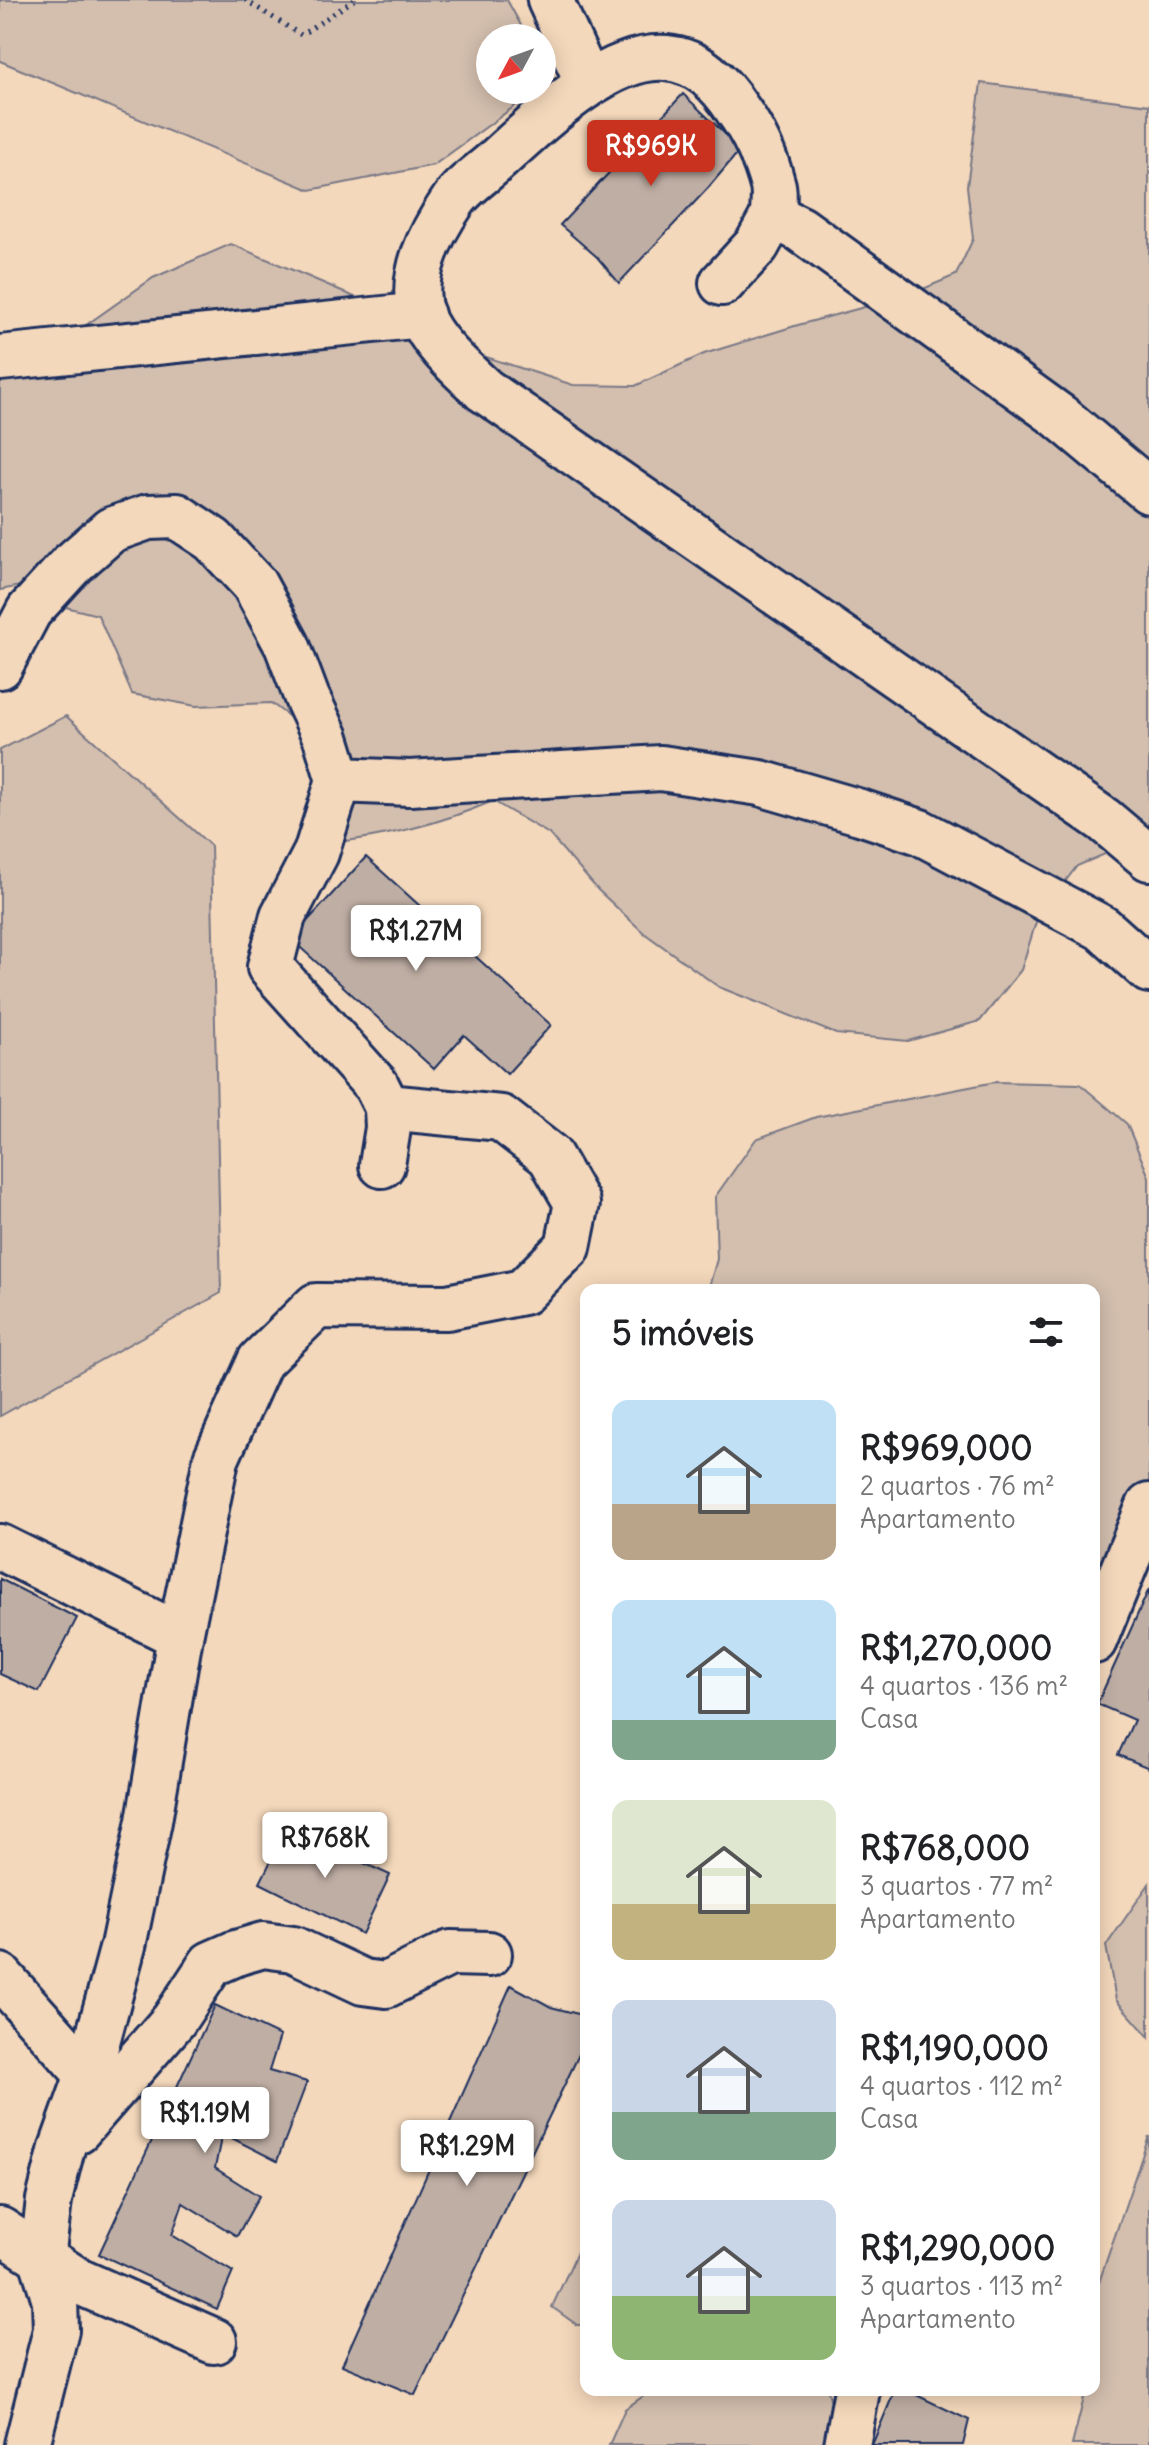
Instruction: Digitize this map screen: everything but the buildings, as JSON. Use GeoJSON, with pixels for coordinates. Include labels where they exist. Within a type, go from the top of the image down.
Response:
{"type":"FeatureCollection","features":[{"type":"Feature","properties":{"kind":"street"},"geometry":{"type":"LineString","coordinates":[[550,0],[588,83]]}},
{"type":"Feature","properties":{"kind":"street"},"geometry":{"type":"LineString","coordinates":[[722,283],[757,245],[773,216],[774,188],[751,129],[722,87],[697,66],[665,58],[632,63],[588,83],[454,199],[423,254],[418,287],[422,315],[444,352],[484,390],[1104,820],[1149,858]]}},
{"type":"Feature","properties":{"kind":"street"},"geometry":{"type":"LineString","coordinates":[[773,216],[800,229],[1059,416],[1149,491]]}},
{"type":"Feature","properties":{"kind":"street"},"geometry":{"type":"LineString","coordinates":[[0,358],[422,315]]}},
{"type":"Feature","properties":{"kind":"street"},"geometry":{"type":"LineString","coordinates":[[0,666],[29,611],[72,564],[111,530],[148,517],[177,516],[213,540],[254,584],[287,645],[326,738],[339,780],[316,853],[283,916],[270,967],[376,1085],[387,1107],[388,1128],[382,1165]]}},
{"type":"Feature","properties":{"kind":"street"},"geometry":{"type":"LineString","coordinates":[[339,780],[410,783],[661,768],[760,783],[920,832],[1102,928],[1149,970]]}},
{"type":"Feature","properties":{"kind":"street"},"geometry":{"type":"LineString","coordinates":[[27,2445],[56,2330],[55,2300],[42,2259],[49,2200],[62,2148],[88,2075],[123,1946],[216,1459],[260,1361],[316,1306],[447,1307],[523,1292],[568,1247],[577,1203],[550,1156],[501,1118],[387,1107]]}},
{"type":"Feature","properties":{"kind":"street"},"geometry":{"type":"LineString","coordinates":[[1100,1626],[1149,1506]]}},
{"type":"Feature","properties":{"kind":"street"},"geometry":{"type":"LineString","coordinates":[[0,1547],[180,1636]]}},
{"type":"Feature","properties":{"kind":"street"},"geometry":{"type":"LineString","coordinates":[[62,2148],[174,2020],[211,1964],[263,1945],[293,1949],[363,1982],[386,1985],[450,1953],[489,1954]]}},
{"type":"Feature","properties":{"kind":"street"},"geometry":{"type":"LineString","coordinates":[[0,1976],[88,2075]]}},
{"type":"Feature","properties":{"kind":"street"},"geometry":{"type":"LineString","coordinates":[[0,2230],[80,2282],[214,2341]]}},
{"type":"Feature","properties":{"kind":"street"},"geometry":{"type":"LineString","coordinates":[[847,2445],[856,2396]]}},
{"type":"Feature","properties":{"kind":"path"},"geometry":{"type":"LineString","coordinates":[[245,0],[301,35],[354,0]]}},
{"type":"Feature","properties":{"kind":"shaded area"},"geometry":{"type":"Polygon","coordinates":[[[0,0],[507,0],[520,24],[476,24],[476,104],[518,104],[434,165],[310,190],[0,61],[0,0]]]}},
{"type":"Feature","properties":{"kind":"shaded area"},"geometry":{"type":"Polygon","coordinates":[[[981,83],[1149,105],[1149,835],[1077,866],[1037,919],[1021,970],[980,1021],[908,1041],[836,1034],[719,987],[644,933],[598,890],[549,834],[493,801],[414,828],[331,843],[312,734],[271,703],[196,706],[132,694],[98,615],[50,603],[30,584],[0,590],[0,365],[59,344],[153,278],[231,244],[342,291],[455,347],[573,385],[635,386],[704,354],[909,295],[956,275],[973,239],[967,186],[981,83]]]}},
{"type":"Feature","properties":{"kind":"shaded area"},"geometry":{"type":"Polygon","coordinates":[[[66,716],[211,846],[221,1293],[0,1416],[0,750],[66,716]]]}},
{"type":"Feature","properties":{"kind":"shaded area"},"geometry":{"type":"Polygon","coordinates":[[[995,1082],[1080,1084],[1127,1124],[1149,1177],[1149,1552],[1100,1607],[1100,1284],[710,1284],[717,1259],[715,1197],[756,1139],[816,1117],[995,1082]]]}},
{"type":"Feature","properties":{"kind":"shaded area"},"geometry":{"type":"Polygon","coordinates":[[[1149,1884],[1149,2037],[1116,2000],[1106,1946],[1149,1884]]]}},
{"type":"Feature","properties":{"kind":"shaded area"},"geometry":{"type":"Polygon","coordinates":[[[1149,2136],[1149,2445],[1072,2445],[1084,2396],[1100,2396],[1100,2279],[1149,2136]]]}},
{"type":"Feature","properties":{"kind":"shaded area"},"geometry":{"type":"Polygon","coordinates":[[[580,2246],[580,2325],[552,2307],[580,2246]]]}},
{"type":"Feature","properties":{"kind":"shaded area"},"geometry":{"type":"Polygon","coordinates":[[[643,2396],[829,2396],[839,2437],[836,2445],[609,2445],[625,2409],[643,2396]]]}}]}
